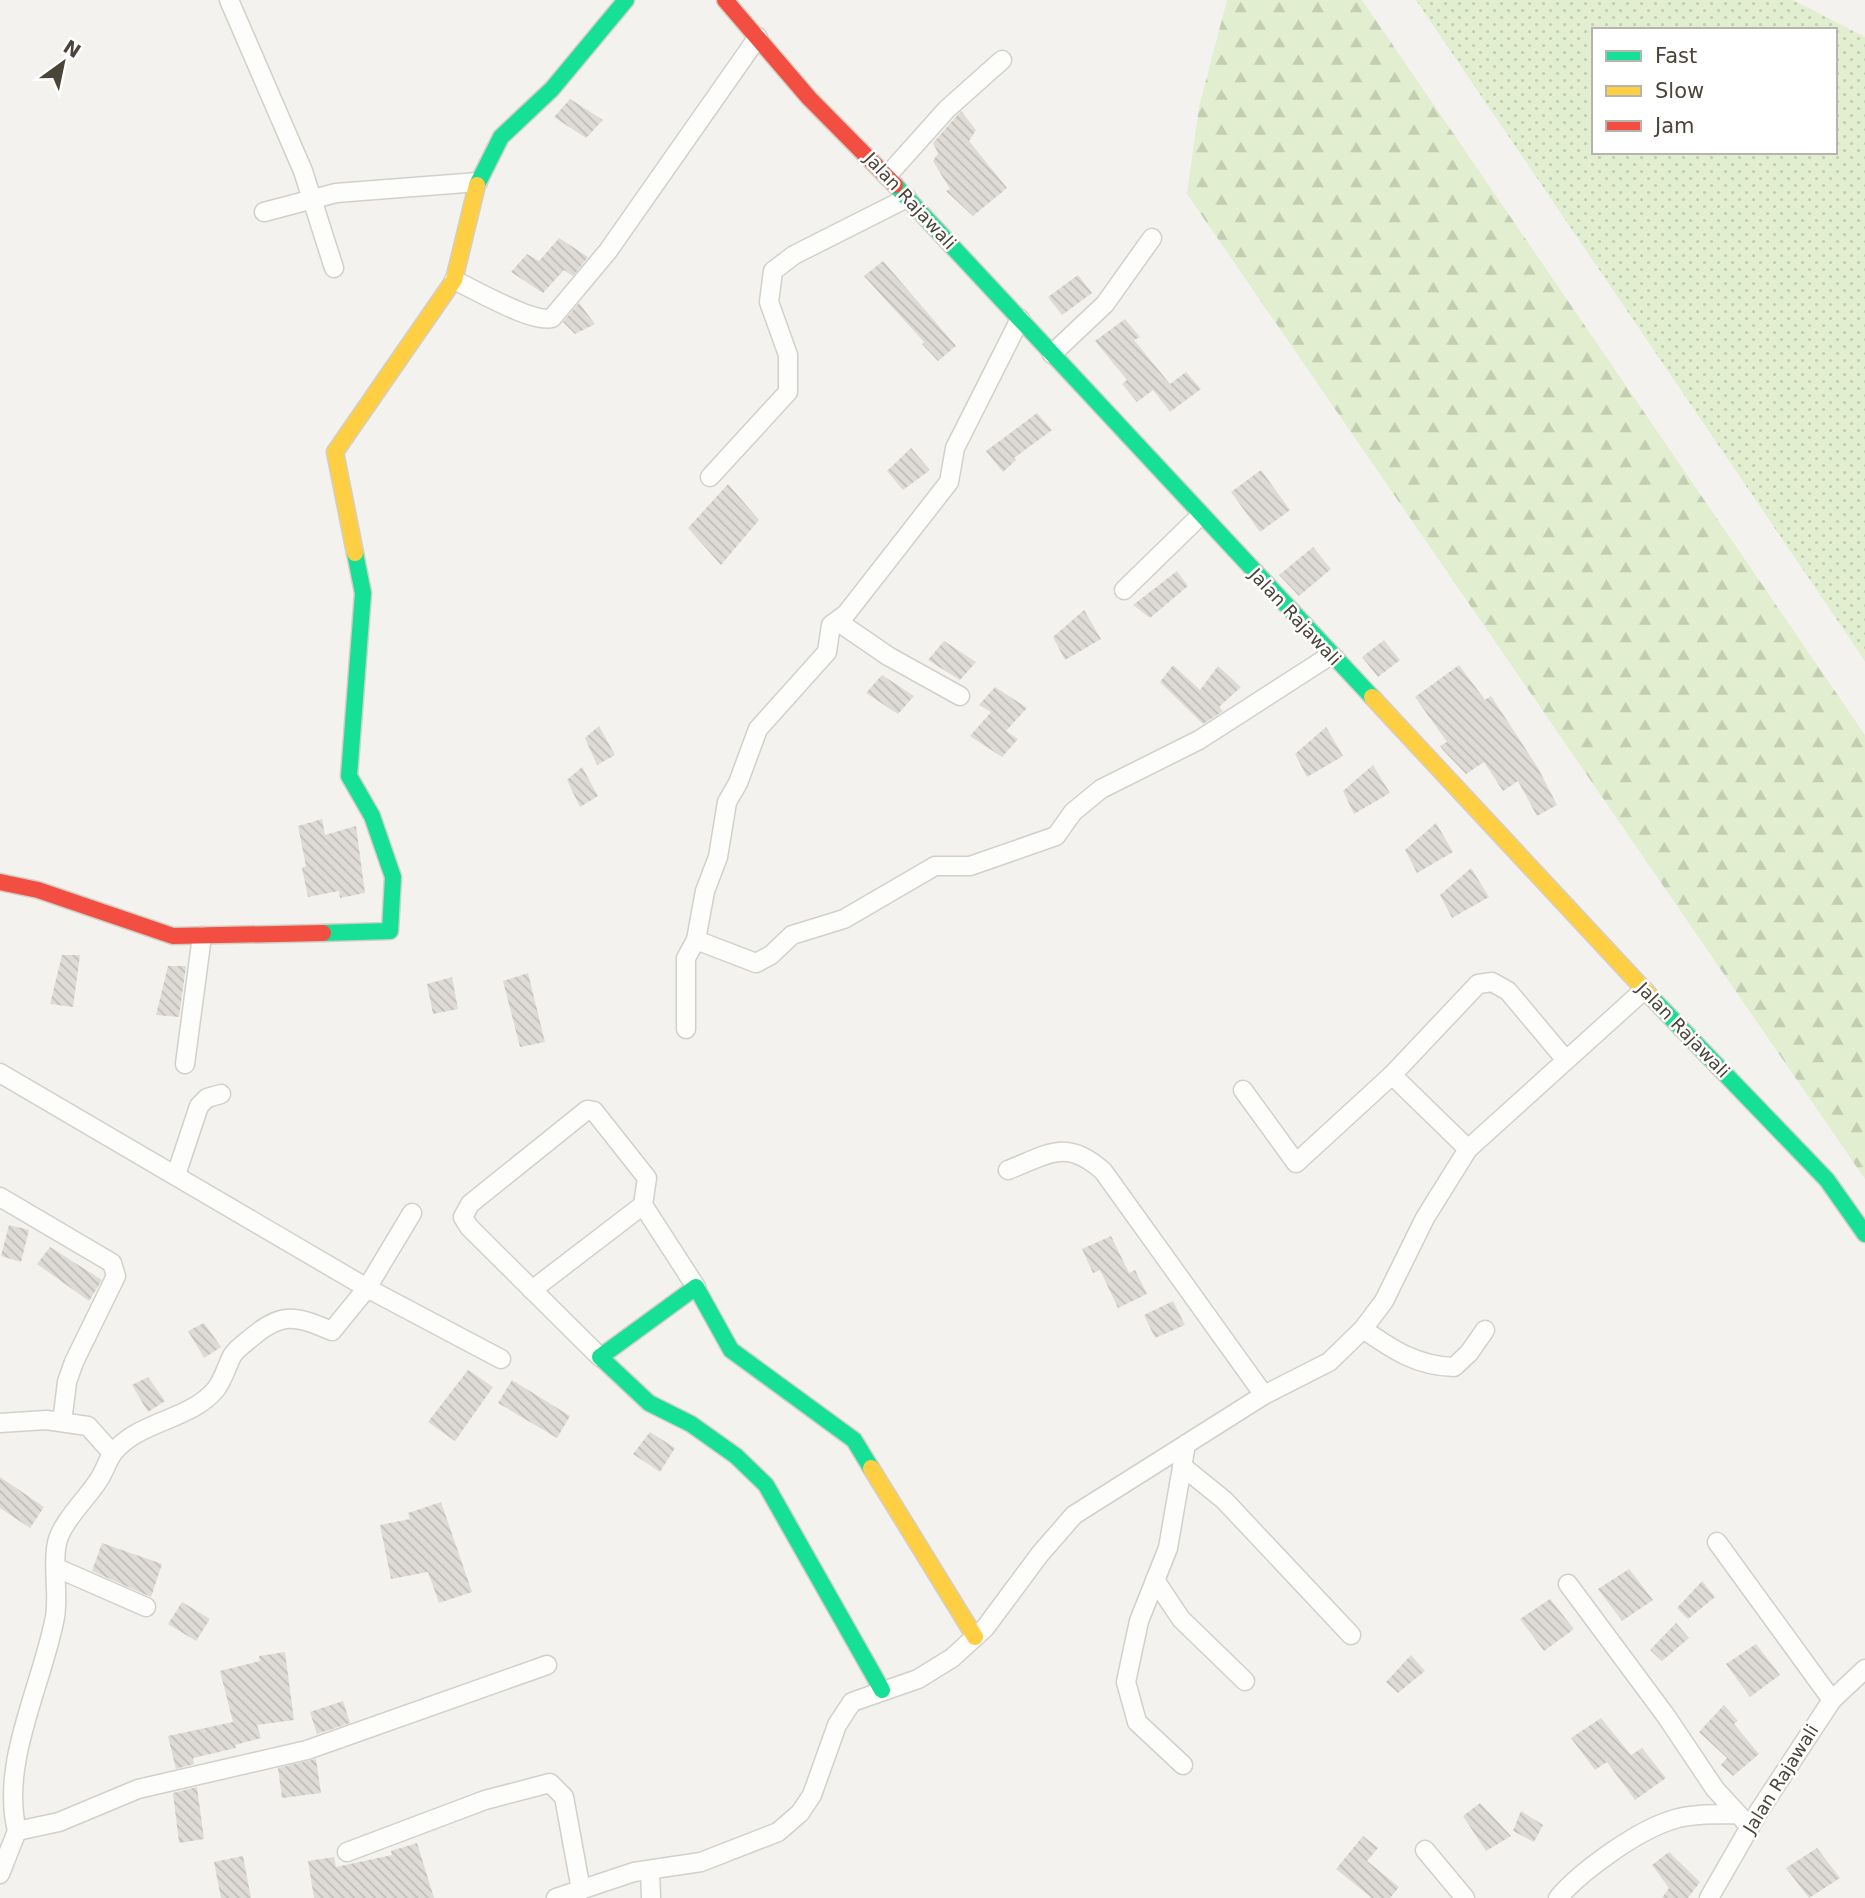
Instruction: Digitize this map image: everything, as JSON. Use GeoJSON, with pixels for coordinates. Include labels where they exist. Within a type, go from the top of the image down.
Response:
{"type":"FeatureCollection","features":[{"type":"Feature","properties":{"kind":"street"},"geometry":{"type":"LineString","coordinates":[[229,0],[269,87],[313,199],[334,268]]}},
{"type":"Feature","properties":{"kind":"street"},"geometry":{"type":"LineString","coordinates":[[0,882],[38,890],[173,936],[390,931],[393,877],[372,816],[349,776],[363,593],[335,452],[454,280],[478,182],[501,137],[552,89],[626,0]]}},
{"type":"Feature","properties":{"kind":"street","name":"Jalan Rajawali"},"geometry":{"type":"LineString","coordinates":[[724,0],[809,98],[887,176],[1644,990],[1827,1180],[1865,1234]]}},
{"type":"Feature","properties":{"kind":"street"},"geometry":{"type":"LineString","coordinates":[[454,280],[507,306],[545,320],[552,318],[608,251],[758,37]]}},
{"type":"Feature","properties":{"kind":"street"},"geometry":{"type":"LineString","coordinates":[[887,176],[947,109],[1002,60]]}},
{"type":"Feature","properties":{"kind":"street"},"geometry":{"type":"LineString","coordinates":[[264,212],[337,193],[478,182]]}},
{"type":"Feature","properties":{"kind":"street"},"geometry":{"type":"LineString","coordinates":[[710,477],[788,392],[788,355],[769,302],[773,271],[794,255],[907,198]]}},
{"type":"Feature","properties":{"kind":"street"},"geometry":{"type":"LineString","coordinates":[[1052,354],[1105,304],[1152,238]]}},
{"type":"Feature","properties":{"kind":"street"},"geometry":{"type":"LineString","coordinates":[[686,1029],[686,958],[696,940],[705,891],[719,857],[727,802],[738,783],[758,729],[827,652],[831,625],[846,614],[949,482],[955,448],[1020,320]]}},
{"type":"Feature","properties":{"kind":"street"},"geometry":{"type":"LineString","coordinates":[[1124,590],[1201,515]]}},
{"type":"Feature","properties":{"kind":"street"},"geometry":{"type":"LineString","coordinates":[[837,621],[888,656],[960,696]]}},
{"type":"Feature","properties":{"kind":"street"},"geometry":{"type":"LineString","coordinates":[[696,940],[756,963],[771,954],[792,935],[844,919],[936,866],[971,866],[1056,836],[1073,812],[1101,789],[1199,740],[1331,654]]}},
{"type":"Feature","properties":{"kind":"street"},"geometry":{"type":"LineString","coordinates":[[185,1064],[202,936]]}},
{"type":"Feature","properties":{"kind":"street"},"geometry":{"type":"LineString","coordinates":[[1243,1090],[1296,1163],[1392,1075],[1478,984],[1492,982],[1508,991],[1564,1059]]}},
{"type":"Feature","properties":{"kind":"street"},"geometry":{"type":"LineString","coordinates":[[556,1898],[650,1870],[701,1862],[778,1832],[800,1813],[812,1795],[837,1725],[852,1702],[918,1679],[952,1658],[975,1637],[1074,1515],[1264,1395],[1329,1362],[1363,1329],[1384,1301],[1425,1218],[1468,1149],[1564,1059],[1644,990]]}},
{"type":"Feature","properties":{"kind":"street"},"geometry":{"type":"LineString","coordinates":[[0,1073],[367,1288],[501,1359]]}},
{"type":"Feature","properties":{"kind":"street"},"geometry":{"type":"LineString","coordinates":[[1392,1075],[1468,1149]]}},
{"type":"Feature","properties":{"kind":"street"},"geometry":{"type":"LineString","coordinates":[[176,1175],[199,1106],[207,1098],[221,1094]]}},
{"type":"Feature","properties":{"kind":"street"},"geometry":{"type":"LineString","coordinates":[[532,1290],[643,1205],[648,1178],[594,1111],[587,1110],[470,1204],[463,1217],[469,1227],[532,1290],[600,1357],[649,1403],[691,1423],[736,1456],[766,1485],[883,1690]]}},
{"type":"Feature","properties":{"kind":"street"},"geometry":{"type":"LineString","coordinates":[[1008,1170],[1058,1151],[1085,1155],[1103,1171],[1264,1395]]}},
{"type":"Feature","properties":{"kind":"street"},"geometry":{"type":"LineString","coordinates":[[0,1197],[112,1263],[116,1270],[116,1276],[71,1372],[62,1422]]}},
{"type":"Feature","properties":{"kind":"street"},"geometry":{"type":"LineString","coordinates":[[643,1205],[696,1287],[731,1350],[854,1440],[975,1637]]}},
{"type":"Feature","properties":{"kind":"street"},"geometry":{"type":"LineString","coordinates":[[17,1831],[7,1817],[0,1793],[2,1764],[15,1720],[42,1663],[55,1616],[57,1542],[100,1480],[113,1453],[134,1435],[194,1407],[216,1389],[234,1353],[269,1322],[292,1317],[332,1331],[367,1288],[412,1213]]}},
{"type":"Feature","properties":{"kind":"street"},"geometry":{"type":"LineString","coordinates":[[600,1357],[696,1287]]}},
{"type":"Feature","properties":{"kind":"street"},"geometry":{"type":"LineString","coordinates":[[1363,1329],[1396,1353],[1430,1366],[1454,1367],[1469,1353],[1485,1330]]}},
{"type":"Feature","properties":{"kind":"street"},"geometry":{"type":"LineString","coordinates":[[0,1423],[62,1422],[88,1426],[113,1453]]}},
{"type":"Feature","properties":{"kind":"street"},"geometry":{"type":"LineString","coordinates":[[1183,1765],[1137,1722],[1126,1682],[1139,1621],[1168,1548],[1186,1444]]}},
{"type":"Feature","properties":{"kind":"street"},"geometry":{"type":"LineString","coordinates":[[1182,1466],[1224,1500],[1351,1635]]}},
{"type":"Feature","properties":{"kind":"street"},"geometry":{"type":"LineString","coordinates":[[1717,1542],[1832,1700]]}},
{"type":"Feature","properties":{"kind":"street"},"geometry":{"type":"LineString","coordinates":[[57,1568],[146,1607]]}},
{"type":"Feature","properties":{"kind":"street"},"geometry":{"type":"LineString","coordinates":[[1155,1580],[1181,1619],[1245,1681]]}},
{"type":"Feature","properties":{"kind":"street"},"geometry":{"type":"LineString","coordinates":[[1568,1584],[1735,1814],[1750,1827]]}},
{"type":"Feature","properties":{"kind":"street"},"geometry":{"type":"LineString","coordinates":[[17,1831],[59,1822],[138,1789],[307,1750],[547,1665]]}},
{"type":"Feature","properties":{"kind":"street","name":"Jalan Rajawali"},"geometry":{"type":"LineString","coordinates":[[1709,1898],[1750,1827],[1832,1700],[1865,1670]]}},
{"type":"Feature","properties":{"kind":"street"},"geometry":{"type":"LineString","coordinates":[[347,1852],[485,1800],[550,1783],[560,1790],[564,1797],[581,1890]]}},
{"type":"Feature","properties":{"kind":"street"},"geometry":{"type":"LineString","coordinates":[[1558,1898],[1574,1879],[1618,1848],[1673,1819],[1696,1815],[1735,1814]]}},
{"type":"Feature","properties":{"kind":"street"},"geometry":{"type":"LineString","coordinates":[[0,1874],[17,1831]]}},
{"type":"Feature","properties":{"kind":"street"},"geometry":{"type":"LineString","coordinates":[[1425,1850],[1465,1898]]}},
{"type":"Feature","properties":{"kind":"street"},"geometry":{"type":"LineString","coordinates":[[650,1870],[651,1898]]}},
{"type":"Feature","properties":{"kind":"green space"},"geometry":{"type":"Polygon","coordinates":[[[1227,0],[1362,0],[1865,735],[1865,1179],[1187,194],[1199,107],[1227,0]]]}},
{"type":"Feature","properties":{"kind":"green space"},"geometry":{"type":"Polygon","coordinates":[[[1416,0],[1793,0],[1865,37],[1865,661],[1416,0]]]}},
{"type":"Feature","properties":{"kind":"building"},"geometry":{"type":"Polygon","coordinates":[[[570,99],[603,120],[586,138],[554,117],[570,99]]]}},
{"type":"Feature","properties":{"kind":"building"},"geometry":{"type":"Polygon","coordinates":[[[961,111],[976,130],[969,141],[1007,188],[973,216],[946,191],[950,189],[933,161],[938,153],[933,143],[961,111]]]}},
{"type":"Feature","properties":{"kind":"building"},"geometry":{"type":"Polygon","coordinates":[[[559,238],[588,257],[573,276],[564,270],[543,293],[511,272],[527,254],[539,261],[559,238]]]}},
{"type":"Feature","properties":{"kind":"building"},"geometry":{"type":"Polygon","coordinates":[[[883,261],[956,346],[938,361],[864,276],[883,261]]]}},
{"type":"Feature","properties":{"kind":"building"},"geometry":{"type":"Polygon","coordinates":[[[1078,275],[1092,293],[1062,315],[1048,297],[1078,275]]]}},
{"type":"Feature","properties":{"kind":"building"},"geometry":{"type":"Polygon","coordinates":[[[579,303],[595,324],[575,334],[563,322],[579,303]]]}},
{"type":"Feature","properties":{"kind":"building"},"geometry":{"type":"Polygon","coordinates":[[[1125,319],[1140,337],[1134,340],[1170,384],[1186,372],[1201,389],[1170,412],[1153,390],[1137,402],[1122,384],[1127,380],[1095,341],[1125,319]]]}},
{"type":"Feature","properties":{"kind":"building"},"geometry":{"type":"Polygon","coordinates":[[[1037,413],[1052,430],[1014,458],[1016,460],[1003,472],[986,451],[1037,413]]]}},
{"type":"Feature","properties":{"kind":"building"},"geometry":{"type":"Polygon","coordinates":[[[911,448],[930,470],[903,490],[887,471],[911,448]]]}},
{"type":"Feature","properties":{"kind":"building"},"geometry":{"type":"Polygon","coordinates":[[[1261,470],[1290,510],[1260,532],[1231,492],[1261,470]]]}},
{"type":"Feature","properties":{"kind":"building"},"geometry":{"type":"Polygon","coordinates":[[[728,484],[759,520],[721,565],[688,528],[728,484]]]}},
{"type":"Feature","properties":{"kind":"building"},"geometry":{"type":"Polygon","coordinates":[[[1313,547],[1331,569],[1299,596],[1279,575],[1313,547]]]}},
{"type":"Feature","properties":{"kind":"building"},"geometry":{"type":"Polygon","coordinates":[[[1177,571],[1188,586],[1150,618],[1133,605],[1177,571]]]}},
{"type":"Feature","properties":{"kind":"building"},"geometry":{"type":"Polygon","coordinates":[[[1084,610],[1101,639],[1065,660],[1053,637],[1084,610]]]}},
{"type":"Feature","properties":{"kind":"building"},"geometry":{"type":"Polygon","coordinates":[[[1384,640],[1400,660],[1378,677],[1362,657],[1384,640]]]}},
{"type":"Feature","properties":{"kind":"building"},"geometry":{"type":"Polygon","coordinates":[[[944,641],[976,662],[960,680],[928,660],[944,641]]]}},
{"type":"Feature","properties":{"kind":"building"},"geometry":{"type":"Polygon","coordinates":[[[1173,665],[1200,690],[1218,666],[1241,687],[1219,707],[1223,711],[1203,724],[1160,682],[1173,665]]]}},
{"type":"Feature","properties":{"kind":"building"},"geometry":{"type":"Polygon","coordinates":[[[1459,665],[1485,700],[1491,696],[1538,768],[1557,805],[1537,816],[1518,781],[1503,791],[1484,762],[1466,774],[1440,746],[1447,742],[1415,697],[1459,665]]]}},
{"type":"Feature","properties":{"kind":"building"},"geometry":{"type":"Polygon","coordinates":[[[882,675],[914,696],[898,714],[866,693],[882,675]]]}},
{"type":"Feature","properties":{"kind":"building"},"geometry":{"type":"Polygon","coordinates":[[[995,687],[1027,708],[1006,731],[1018,739],[1002,757],[970,736],[991,712],[979,705],[995,687]]]}},
{"type":"Feature","properties":{"kind":"building"},"geometry":{"type":"Polygon","coordinates":[[[599,726],[615,755],[597,765],[585,738],[599,726]]]}},
{"type":"Feature","properties":{"kind":"building"},"geometry":{"type":"Polygon","coordinates":[[[1326,727],[1343,756],[1307,777],[1295,754],[1326,727]]]}},
{"type":"Feature","properties":{"kind":"building"},"geometry":{"type":"Polygon","coordinates":[[[1373,765],[1390,793],[1354,814],[1343,791],[1373,765]]]}},
{"type":"Feature","properties":{"kind":"building"},"geometry":{"type":"Polygon","coordinates":[[[582,767],[598,796],[580,807],[567,780],[582,767]]]}},
{"type":"Feature","properties":{"kind":"building"},"geometry":{"type":"Polygon","coordinates":[[[322,819],[325,835],[356,826],[365,893],[340,898],[339,891],[308,897],[302,868],[306,866],[298,826],[322,819]]]}},
{"type":"Feature","properties":{"kind":"building"},"geometry":{"type":"Polygon","coordinates":[[[1436,823],[1453,852],[1417,873],[1405,850],[1436,823]]]}},
{"type":"Feature","properties":{"kind":"building"},"geometry":{"type":"Polygon","coordinates":[[[1471,868],[1489,897],[1452,918],[1440,895],[1471,868]]]}},
{"type":"Feature","properties":{"kind":"building"},"geometry":{"type":"Polygon","coordinates":[[[62,955],[80,955],[73,1007],[50,1004],[62,955]]]}},
{"type":"Feature","properties":{"kind":"building"},"geometry":{"type":"Polygon","coordinates":[[[168,966],[186,966],[179,1017],[156,1015],[168,966]]]}},
{"type":"Feature","properties":{"kind":"building"},"geometry":{"type":"Polygon","coordinates":[[[528,973],[545,1042],[520,1047],[503,981],[528,973]]]}},
{"type":"Feature","properties":{"kind":"building"},"geometry":{"type":"Polygon","coordinates":[[[452,977],[458,1009],[433,1014],[427,984],[452,977]]]}},
{"type":"Feature","properties":{"kind":"building"},"geometry":{"type":"Polygon","coordinates":[[[9,1225],[29,1230],[21,1262],[1,1256],[9,1225]]]}},
{"type":"Feature","properties":{"kind":"building"},"geometry":{"type":"Polygon","coordinates":[[[1111,1236],[1129,1273],[1135,1270],[1147,1294],[1118,1308],[1100,1270],[1093,1273],[1082,1249],[1111,1236]]]}},
{"type":"Feature","properties":{"kind":"building"},"geometry":{"type":"Polygon","coordinates":[[[50,1247],[102,1280],[89,1301],[37,1264],[50,1247]]]}},
{"type":"Feature","properties":{"kind":"building"},"geometry":{"type":"Polygon","coordinates":[[[1173,1301],[1185,1325],[1155,1338],[1144,1315],[1173,1301]]]}},
{"type":"Feature","properties":{"kind":"building"},"geometry":{"type":"Polygon","coordinates":[[[204,1323],[221,1347],[204,1358],[188,1331],[204,1323]]]}},
{"type":"Feature","properties":{"kind":"building"},"geometry":{"type":"Polygon","coordinates":[[[468,1370],[493,1387],[455,1441],[428,1422],[468,1370]]]}},
{"type":"Feature","properties":{"kind":"building"},"geometry":{"type":"Polygon","coordinates":[[[148,1377],[165,1401],[148,1412],[132,1385],[148,1377]]]}},
{"type":"Feature","properties":{"kind":"building"},"geometry":{"type":"Polygon","coordinates":[[[512,1380],[570,1416],[557,1438],[498,1403],[512,1380]]]}},
{"type":"Feature","properties":{"kind":"building"},"geometry":{"type":"Polygon","coordinates":[[[650,1432],[675,1448],[660,1472],[633,1454],[650,1432]]]}},
{"type":"Feature","properties":{"kind":"building"},"geometry":{"type":"Polygon","coordinates":[[[0,1477],[44,1507],[30,1528],[0,1508],[0,1477]]]}},
{"type":"Feature","properties":{"kind":"building"},"geometry":{"type":"Polygon","coordinates":[[[441,1502],[472,1592],[439,1603],[428,1572],[391,1579],[380,1525],[410,1519],[408,1513],[441,1502]]]}},
{"type":"Feature","properties":{"kind":"building"},"geometry":{"type":"Polygon","coordinates":[[[102,1543],[162,1564],[151,1597],[92,1571],[102,1543]]]}},
{"type":"Feature","properties":{"kind":"building"},"geometry":{"type":"Polygon","coordinates":[[[1629,1569],[1653,1600],[1622,1621],[1598,1589],[1629,1569]]]}},
{"type":"Feature","properties":{"kind":"building"},"geometry":{"type":"Polygon","coordinates":[[[1702,1581],[1715,1597],[1688,1619],[1677,1608],[1702,1581]]]}},
{"type":"Feature","properties":{"kind":"building"},"geometry":{"type":"Polygon","coordinates":[[[1550,1599],[1574,1629],[1544,1651],[1520,1619],[1550,1599]]]}},
{"type":"Feature","properties":{"kind":"building"},"geometry":{"type":"Polygon","coordinates":[[[182,1602],[210,1619],[196,1641],[168,1624],[182,1602]]]}},
{"type":"Feature","properties":{"kind":"building"},"geometry":{"type":"Polygon","coordinates":[[[1676,1623],[1689,1638],[1662,1661],[1650,1650],[1676,1623]]]}},
{"type":"Feature","properties":{"kind":"building"},"geometry":{"type":"Polygon","coordinates":[[[1756,1644],[1780,1675],[1750,1697],[1726,1664],[1756,1644]]]}},
{"type":"Feature","properties":{"kind":"building"},"geometry":{"type":"Polygon","coordinates":[[[285,1652],[294,1720],[257,1725],[261,1738],[235,1745],[236,1748],[193,1758],[194,1764],[176,1769],[168,1736],[233,1722],[220,1671],[260,1661],[259,1656],[285,1652]]]}},
{"type":"Feature","properties":{"kind":"building"},"geometry":{"type":"Polygon","coordinates":[[[1411,1655],[1425,1671],[1398,1693],[1386,1682],[1411,1655]]]}},
{"type":"Feature","properties":{"kind":"building"},"geometry":{"type":"Polygon","coordinates":[[[343,1701],[350,1723],[317,1734],[310,1712],[343,1701]]]}},
{"type":"Feature","properties":{"kind":"building"},"geometry":{"type":"Polygon","coordinates":[[[1724,1705],[1738,1721],[1734,1724],[1759,1754],[1733,1776],[1721,1765],[1727,1758],[1699,1732],[1724,1705]]]}},
{"type":"Feature","properties":{"kind":"building"},"geometry":{"type":"Polygon","coordinates":[[[1601,1718],[1631,1755],[1642,1748],[1666,1778],[1635,1800],[1607,1762],[1595,1770],[1571,1738],[1601,1718]]]}},
{"type":"Feature","properties":{"kind":"building"},"geometry":{"type":"Polygon","coordinates":[[[316,1759],[321,1793],[282,1798],[278,1768],[316,1759]]]}},
{"type":"Feature","properties":{"kind":"building"},"geometry":{"type":"Polygon","coordinates":[[[197,1787],[204,1839],[179,1843],[173,1793],[197,1787]]]}},
{"type":"Feature","properties":{"kind":"building"},"geometry":{"type":"Polygon","coordinates":[[[1480,1803],[1511,1836],[1486,1851],[1463,1816],[1480,1803]]]}},
{"type":"Feature","properties":{"kind":"building"},"geometry":{"type":"Polygon","coordinates":[[[1521,1811],[1543,1825],[1534,1842],[1513,1831],[1521,1811]]]}},
{"type":"Feature","properties":{"kind":"building"},"geometry":{"type":"Polygon","coordinates":[[[1363,1836],[1378,1848],[1367,1861],[1399,1887],[1390,1898],[1372,1898],[1336,1869],[1363,1836]]]}},
{"type":"Feature","properties":{"kind":"building"},"geometry":{"type":"Polygon","coordinates":[[[417,1843],[434,1898],[314,1898],[308,1861],[334,1857],[336,1867],[392,1855],[391,1851],[417,1843]]]}},
{"type":"Feature","properties":{"kind":"building"},"geometry":{"type":"Polygon","coordinates":[[[1817,1848],[1840,1878],[1809,1898],[1786,1868],[1817,1848]]]}},
{"type":"Feature","properties":{"kind":"building"},"geometry":{"type":"Polygon","coordinates":[[[1669,1852],[1700,1882],[1688,1898],[1662,1898],[1669,1888],[1652,1865],[1669,1852]]]}},
{"type":"Feature","properties":{"kind":"building"},"geometry":{"type":"Polygon","coordinates":[[[243,1856],[251,1898],[221,1898],[214,1862],[243,1856]]]}},
{"type":"Feature","properties":{"kind":"traffic: fast"},"geometry":{"type":"LineString","coordinates":[[477,185],[501,137],[552,89],[626,0]]}},
{"type":"Feature","properties":{"kind":"traffic: fast"},"geometry":{"type":"LineString","coordinates":[[895,185],[1372,697]]}},
{"type":"Feature","properties":{"kind":"traffic: fast"},"geometry":{"type":"LineString","coordinates":[[323,933],[390,931],[393,877],[372,816],[349,776],[363,593],[355,553]]}},
{"type":"Feature","properties":{"kind":"traffic: fast"},"geometry":{"type":"LineString","coordinates":[[1652,998],[1827,1180],[1865,1234]]}},
{"type":"Feature","properties":{"kind":"traffic: fast"},"geometry":{"type":"LineString","coordinates":[[871,1468],[854,1440],[731,1350],[696,1287],[600,1357],[649,1403],[691,1424],[736,1456],[766,1485],[882,1690]]}},
{"type":"Feature","properties":{"kind":"traffic: slow"},"geometry":{"type":"LineString","coordinates":[[355,553],[335,452],[454,280],[477,185]]}},
{"type":"Feature","properties":{"kind":"traffic: slow"},"geometry":{"type":"LineString","coordinates":[[1372,697],[1652,998]]}},
{"type":"Feature","properties":{"kind":"traffic: slow"},"geometry":{"type":"LineString","coordinates":[[871,1468],[975,1637]]}},
{"type":"Feature","properties":{"kind":"traffic: jam"},"geometry":{"type":"LineString","coordinates":[[725,0],[809,98],[895,185]]}},
{"type":"Feature","properties":{"kind":"traffic: jam"},"geometry":{"type":"LineString","coordinates":[[0,882],[38,890],[173,936],[323,933]]}}]}
